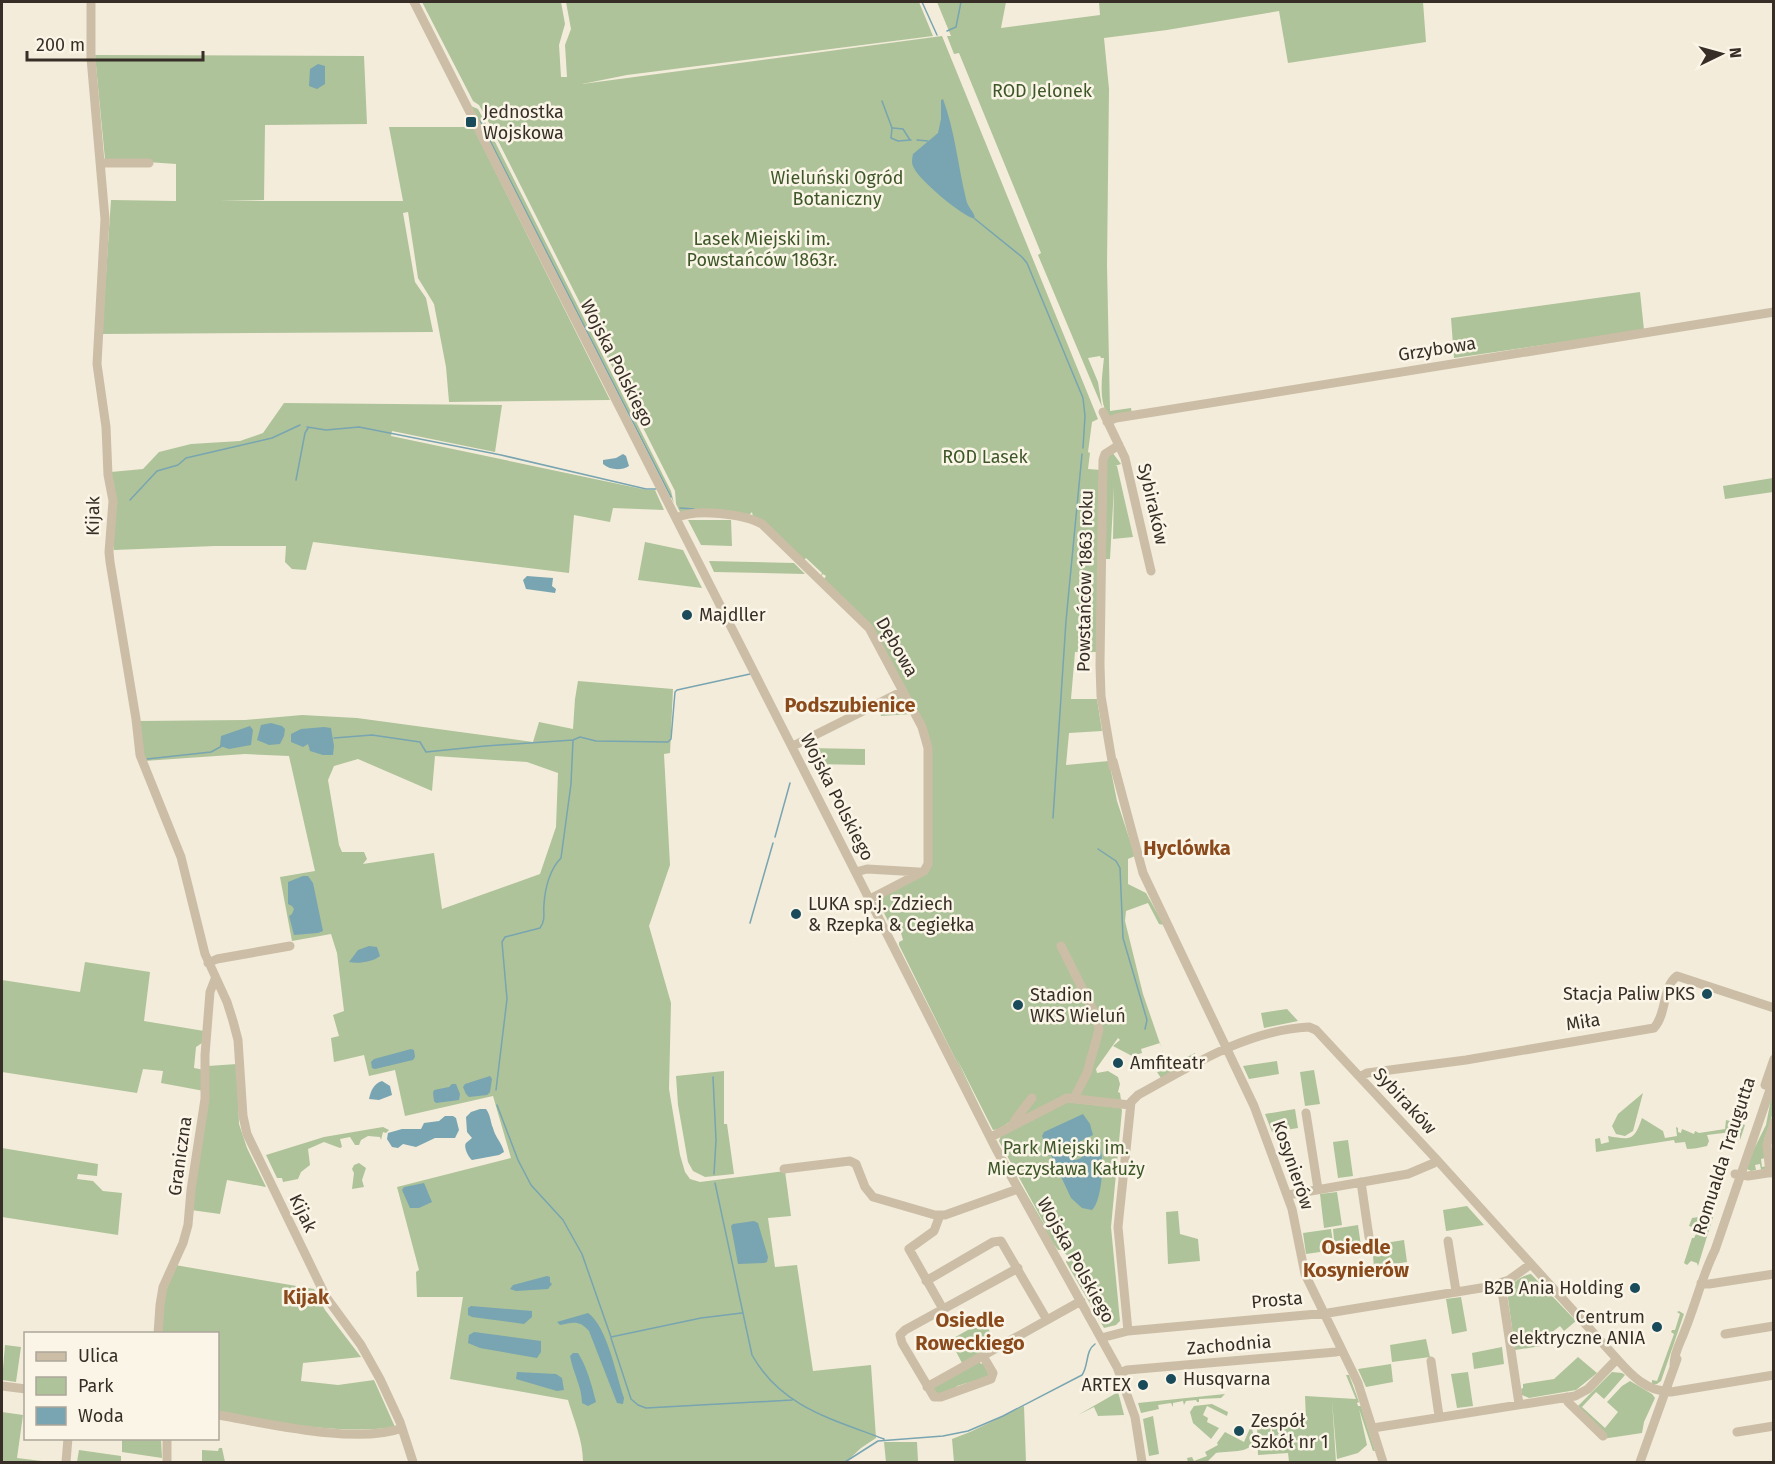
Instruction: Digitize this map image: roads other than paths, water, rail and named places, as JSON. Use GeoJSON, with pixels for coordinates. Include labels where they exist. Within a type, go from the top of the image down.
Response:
{"type":"FeatureCollection","features":[{"type":"Feature","properties":{"kind":"street","name":"Kijak"},"geometry":{"type":"LineString","coordinates":[[91,2],[91,58],[105,219],[97,364],[113,501],[109,552],[140,755],[181,857],[208,963],[227,1002],[238,1040],[243,1116],[247,1134],[321,1288],[365,1352],[388,1396],[402,1428],[412,1462]]}},
{"type":"Feature","properties":{"kind":"street","name":"Wojska Polskiego"},"geometry":{"type":"LineString","coordinates":[[414,2],[991,1137],[1120,1373],[1135,1417],[1142,1462]]}},
{"type":"Feature","properties":{"kind":"street"},"geometry":{"type":"LineString","coordinates":[[100,163],[149,163]]}},
{"type":"Feature","properties":{"kind":"street","name":"Grzybowa"},"geometry":{"type":"LineString","coordinates":[[1107,422],[1116,418],[1773,312]]}},
{"type":"Feature","properties":{"kind":"street"},"geometry":{"type":"LineString","coordinates":[[1103,412],[1119,445]]}},
{"type":"Feature","properties":{"kind":"street","name":"Sybiraków"},"geometry":{"type":"LineString","coordinates":[[1119,445],[1130,477],[1151,571]]}},
{"type":"Feature","properties":{"kind":"street","name":"Powstańców 1863 roku"},"geometry":{"type":"LineString","coordinates":[[1119,445],[1105,454],[1103,460],[1100,675],[1102,705],[1120,803],[1147,882],[1227,1048]]}},
{"type":"Feature","properties":{"kind":"street","name":"Dębowa"},"geometry":{"type":"LineString","coordinates":[[677,518],[689,513],[730,515],[762,524],[869,628],[922,727],[928,744],[929,862],[927,868],[922,872]]}},
{"type":"Feature","properties":{"kind":"street"},"geometry":{"type":"LineString","coordinates":[[792,746],[903,691]]}},
{"type":"Feature","properties":{"kind":"street"},"geometry":{"type":"LineString","coordinates":[[856,872],[867,869],[922,872]]}},
{"type":"Feature","properties":{"kind":"street"},"geometry":{"type":"LineString","coordinates":[[870,899],[922,872]]}},
{"type":"Feature","properties":{"kind":"street"},"geometry":{"type":"LineString","coordinates":[[208,963],[217,959],[290,946]]}},
{"type":"Feature","properties":{"kind":"street"},"geometry":{"type":"LineString","coordinates":[[1061,946],[1096,1016],[1100,1030],[1087,1073],[1074,1098]]}},
{"type":"Feature","properties":{"kind":"street","name":"Miła"},"geometry":{"type":"LineString","coordinates":[[1360,1077],[1367,1073],[1466,1060],[1654,1028],[1659,1020],[1671,982],[1677,976],[1773,1008]]}},
{"type":"Feature","properties":{"kind":"street","name":"Graniczna"},"geometry":{"type":"LineString","coordinates":[[158,1332],[163,1287],[183,1243],[188,1226],[191,1190],[205,1099],[205,1055],[210,992],[215,979]]}},
{"type":"Feature","properties":{"kind":"street","name":"Sybiraków"},"geometry":{"type":"LineString","coordinates":[[1227,1048],[1268,1035],[1309,1027],[1316,1030],[1640,1383],[1665,1391]]}},
{"type":"Feature","properties":{"kind":"street"},"geometry":{"type":"LineString","coordinates":[[1128,1331],[1118,1227],[1130,1105],[1138,1095],[1227,1048]]}},
{"type":"Feature","properties":{"kind":"street","name":"Kosynierów"},"geometry":{"type":"LineString","coordinates":[[1227,1048],[1254,1106],[1288,1195],[1305,1274],[1358,1383],[1383,1462]]}},
{"type":"Feature","properties":{"kind":"street","name":"Romualda Traugutta"},"geometry":{"type":"LineString","coordinates":[[1737,1174],[1773,1059]]}},
{"type":"Feature","properties":{"kind":"street","name":"Romualda Traugutta"},"geometry":{"type":"LineString","coordinates":[[1640,1462],[1674,1365],[1676,1350],[1701,1283],[1714,1236],[1773,1078]]}},
{"type":"Feature","properties":{"kind":"street"},"geometry":{"type":"LineString","coordinates":[[1013,1125],[1015,1119],[1032,1098]]}},
{"type":"Feature","properties":{"kind":"street"},"geometry":{"type":"LineString","coordinates":[[991,1137],[1064,1099],[1074,1098],[1130,1105]]}},
{"type":"Feature","properties":{"kind":"street"},"geometry":{"type":"LineString","coordinates":[[1306,1113],[1318,1189]]}},
{"type":"Feature","properties":{"kind":"street"},"geometry":{"type":"LineString","coordinates":[[1737,1174],[1748,1176],[1772,1173],[1767,1145],[1773,1122]]}},
{"type":"Feature","properties":{"kind":"street"},"geometry":{"type":"LineString","coordinates":[[1288,1195],[1408,1174],[1437,1160]]}},
{"type":"Feature","properties":{"kind":"street"},"geometry":{"type":"LineString","coordinates":[[784,1169],[850,1161],[856,1164],[865,1187],[873,1197],[940,1215],[1018,1189]]}},
{"type":"Feature","properties":{"kind":"street"},"geometry":{"type":"LineString","coordinates":[[1361,1182],[1370,1237]]}},
{"type":"Feature","properties":{"kind":"street"},"geometry":{"type":"LineString","coordinates":[[940,1215],[934,1231],[909,1249],[943,1310]]}},
{"type":"Feature","properties":{"kind":"street"},"geometry":{"type":"LineString","coordinates":[[926,1281],[997,1240],[1004,1244],[1047,1320]]}},
{"type":"Feature","properties":{"kind":"street"},"geometry":{"type":"LineString","coordinates":[[1448,1241],[1456,1291]]}},
{"type":"Feature","properties":{"kind":"street","name":"Prosta"},"geometry":{"type":"LineString","coordinates":[[1101,1338],[1128,1331],[1323,1313],[1501,1284],[1530,1264]]}},
{"type":"Feature","properties":{"kind":"street"},"geometry":{"type":"LineString","coordinates":[[983,1356],[993,1373],[991,1380],[937,1398],[932,1396],[902,1343],[900,1335],[1018,1268]]}},
{"type":"Feature","properties":{"kind":"street"},"geometry":{"type":"LineString","coordinates":[[1701,1283],[1709,1284],[1773,1274]]}},
{"type":"Feature","properties":{"kind":"street"},"geometry":{"type":"LineString","coordinates":[[1501,1284],[1519,1404]]}},
{"type":"Feature","properties":{"kind":"street"},"geometry":{"type":"LineString","coordinates":[[927,1387],[1081,1301]]}},
{"type":"Feature","properties":{"kind":"street"},"geometry":{"type":"LineString","coordinates":[[1725,1334],[1773,1326]]}},
{"type":"Feature","properties":{"kind":"street","name":"Zachodnia"},"geometry":{"type":"LineString","coordinates":[[1120,1373],[1127,1370],[1342,1350]]}},
{"type":"Feature","properties":{"kind":"street"},"geometry":{"type":"LineString","coordinates":[[1373,1428],[1575,1396],[1588,1389],[1617,1359]]}},
{"type":"Feature","properties":{"kind":"street"},"geometry":{"type":"LineString","coordinates":[[1431,1361],[1439,1416]]}},
{"type":"Feature","properties":{"kind":"street"},"geometry":{"type":"LineString","coordinates":[[1665,1391],[1773,1375]]}},
{"type":"Feature","properties":{"kind":"street"},"geometry":{"type":"LineString","coordinates":[[2,1386],[24,1389]]}},
{"type":"Feature","properties":{"kind":"street"},"geometry":{"type":"LineString","coordinates":[[1567,1397],[1568,1402],[1602,1436]]}},
{"type":"Feature","properties":{"kind":"street"},"geometry":{"type":"LineString","coordinates":[[219,1415],[330,1433],[368,1433],[402,1428]]}},
{"type":"Feature","properties":{"kind":"street"},"geometry":{"type":"LineString","coordinates":[[1737,1432],[1773,1426]]}},
{"type":"Feature","properties":{"kind":"street"},"geometry":{"type":"LineString","coordinates":[[66,1462],[68,1440]]}},
{"type":"Feature","properties":{"kind":"street"},"geometry":{"type":"LineString","coordinates":[[167,1440],[167,1462]]}},
{"type":"Feature","properties":{"kind":"water"},"geometry":{"type":"Polygon","coordinates":[[[318,64],[325,66],[325,84],[317,89],[309,86],[310,69],[318,64]]]}},
{"type":"Feature","properties":{"kind":"water"},"geometry":{"type":"Polygon","coordinates":[[[943,99],[967,202],[975,219],[942,197],[924,181],[912,164],[913,154],[938,133],[941,100],[943,99]]]}},
{"type":"Feature","properties":{"kind":"water"},"geometry":{"type":"Polygon","coordinates":[[[623,454],[629,466],[626,468],[612,469],[603,464],[603,460],[616,458],[623,454]]]}},
{"type":"Feature","properties":{"kind":"water"},"geometry":{"type":"Polygon","coordinates":[[[527,576],[553,578],[552,586],[556,589],[555,593],[526,589],[523,580],[527,576]]]}},
{"type":"Feature","properties":{"kind":"water"},"geometry":{"type":"Polygon","coordinates":[[[271,723],[285,729],[280,744],[269,745],[257,740],[261,725],[271,723]]]}},
{"type":"Feature","properties":{"kind":"water"},"geometry":{"type":"Polygon","coordinates":[[[250,726],[253,730],[251,745],[229,749],[220,746],[221,736],[250,726]]]}},
{"type":"Feature","properties":{"kind":"water"},"geometry":{"type":"Polygon","coordinates":[[[331,728],[333,755],[310,751],[308,744],[303,747],[291,742],[291,734],[301,729],[331,728]]]}},
{"type":"Feature","properties":{"kind":"water"},"geometry":{"type":"Polygon","coordinates":[[[308,876],[313,883],[323,931],[294,935],[289,916],[294,909],[288,904],[288,882],[308,876]]]}},
{"type":"Feature","properties":{"kind":"water"},"geometry":{"type":"Polygon","coordinates":[[[369,946],[377,947],[380,956],[365,962],[349,962],[358,950],[369,946]]]}},
{"type":"Feature","properties":{"kind":"water"},"geometry":{"type":"Polygon","coordinates":[[[414,1050],[413,1060],[372,1068],[371,1062],[374,1059],[414,1050]]]}},
{"type":"Feature","properties":{"kind":"water"},"geometry":{"type":"Polygon","coordinates":[[[490,1076],[492,1079],[490,1092],[487,1095],[469,1097],[466,1094],[463,1087],[465,1084],[490,1076]]]}},
{"type":"Feature","properties":{"kind":"water"},"geometry":{"type":"Polygon","coordinates":[[[382,1081],[390,1086],[392,1095],[379,1100],[369,1099],[374,1086],[382,1081]]]}},
{"type":"Feature","properties":{"kind":"water"},"geometry":{"type":"Polygon","coordinates":[[[456,1084],[460,1094],[459,1100],[436,1103],[434,1090],[449,1087],[456,1084]]]}},
{"type":"Feature","properties":{"kind":"water"},"geometry":{"type":"Polygon","coordinates":[[[486,1109],[488,1112],[504,1152],[472,1160],[465,1147],[472,1138],[467,1132],[466,1117],[471,1112],[486,1109]]]}},
{"type":"Feature","properties":{"kind":"water"},"geometry":{"type":"Polygon","coordinates":[[[1083,1114],[1090,1124],[1093,1135],[1071,1146],[1068,1153],[1071,1159],[1076,1160],[1081,1158],[1091,1144],[1098,1143],[1102,1166],[1098,1198],[1092,1210],[1082,1208],[1071,1198],[1042,1136],[1044,1132],[1083,1114]]]}},
{"type":"Feature","properties":{"kind":"water"},"geometry":{"type":"Polygon","coordinates":[[[445,1116],[456,1118],[459,1130],[455,1138],[435,1138],[416,1147],[403,1144],[398,1148],[392,1147],[387,1139],[388,1133],[402,1129],[421,1129],[424,1123],[439,1121],[445,1116]]]}},
{"type":"Feature","properties":{"kind":"water"},"geometry":{"type":"Polygon","coordinates":[[[424,1183],[432,1202],[419,1208],[410,1208],[402,1190],[404,1187],[424,1183]]]}},
{"type":"Feature","properties":{"kind":"water"},"geometry":{"type":"Polygon","coordinates":[[[754,1221],[758,1223],[768,1257],[767,1262],[738,1264],[731,1226],[754,1221]]]}},
{"type":"Feature","properties":{"kind":"water"},"geometry":{"type":"Polygon","coordinates":[[[550,1277],[552,1284],[548,1289],[516,1291],[510,1289],[513,1285],[550,1277]]]}},
{"type":"Feature","properties":{"kind":"water"},"geometry":{"type":"Polygon","coordinates":[[[471,1306],[532,1311],[532,1317],[524,1324],[472,1317],[468,1315],[468,1308],[471,1306]]]}},
{"type":"Feature","properties":{"kind":"water"},"geometry":{"type":"Polygon","coordinates":[[[588,1313],[595,1319],[606,1340],[624,1398],[623,1404],[617,1403],[586,1327],[579,1323],[560,1325],[557,1322],[588,1313]]]}},
{"type":"Feature","properties":{"kind":"water"},"geometry":{"type":"Polygon","coordinates":[[[474,1332],[541,1341],[541,1352],[537,1358],[480,1348],[468,1343],[469,1335],[474,1332]]]}},
{"type":"Feature","properties":{"kind":"water"},"geometry":{"type":"Polygon","coordinates":[[[578,1353],[581,1358],[593,1390],[596,1402],[588,1406],[582,1403],[581,1391],[570,1356],[578,1353]]]}},
{"type":"Feature","properties":{"kind":"water"},"geometry":{"type":"Polygon","coordinates":[[[517,1372],[556,1374],[562,1378],[564,1390],[557,1391],[516,1379],[517,1372]]]}},
{"type":"Feature","properties":{"kind":"waterway"},"geometry":{"type":"LineString","coordinates":[[922,2],[937,35]]}},
{"type":"Feature","properties":{"kind":"waterway"},"geometry":{"type":"LineString","coordinates":[[947,31],[956,27],[961,2]]}},
{"type":"Feature","properties":{"kind":"waterway"},"geometry":{"type":"LineString","coordinates":[[882,101],[892,128],[891,138],[898,141],[911,140]]}},
{"type":"Feature","properties":{"kind":"waterway"},"geometry":{"type":"LineString","coordinates":[[480,121],[671,497]]}},
{"type":"Feature","properties":{"kind":"waterway"},"geometry":{"type":"LineString","coordinates":[[893,128],[903,129],[910,140]]}},
{"type":"Feature","properties":{"kind":"waterway"},"geometry":{"type":"LineString","coordinates":[[917,140],[928,141]]}},
{"type":"Feature","properties":{"kind":"waterway"},"geometry":{"type":"LineString","coordinates":[[975,219],[1027,263],[1083,398],[1085,416],[1083,448]]}},
{"type":"Feature","properties":{"kind":"waterway"},"geometry":{"type":"LineString","coordinates":[[130,500],[157,471],[178,465],[186,458],[272,438],[300,425]]}},
{"type":"Feature","properties":{"kind":"waterway"},"geometry":{"type":"LineString","coordinates":[[307,427],[326,430],[359,427],[501,455],[646,489],[656,489]]}},
{"type":"Feature","properties":{"kind":"waterway"},"geometry":{"type":"LineString","coordinates":[[296,480],[308,428]]}},
{"type":"Feature","properties":{"kind":"waterway"},"geometry":{"type":"LineString","coordinates":[[1053,818],[1066,621],[1082,454]]}},
{"type":"Feature","properties":{"kind":"waterway"},"geometry":{"type":"LineString","coordinates":[[680,508],[694,509]]}},
{"type":"Feature","properties":{"kind":"waterway"},"geometry":{"type":"LineString","coordinates":[[496,1090],[507,999],[502,942],[505,937],[540,928],[543,922],[547,885],[551,873],[561,858],[571,784],[573,740],[580,737],[596,741],[668,742],[671,739],[677,690],[750,674]]}},
{"type":"Feature","properties":{"kind":"waterway"},"geometry":{"type":"LineString","coordinates":[[334,738],[372,735],[420,742],[426,752],[573,740]]}},
{"type":"Feature","properties":{"kind":"waterway"},"geometry":{"type":"LineString","coordinates":[[147,759],[211,752],[222,746]]}},
{"type":"Feature","properties":{"kind":"waterway"},"geometry":{"type":"LineString","coordinates":[[775,837],[790,783]]}},
{"type":"Feature","properties":{"kind":"waterway"},"geometry":{"type":"LineString","coordinates":[[750,923],[773,843]]}},
{"type":"Feature","properties":{"kind":"waterway"},"geometry":{"type":"LineString","coordinates":[[1098,849],[1116,861],[1120,868],[1123,938],[1147,1020],[1145,1029]]}},
{"type":"Feature","properties":{"kind":"waterway"},"geometry":{"type":"LineString","coordinates":[[713,1077],[716,1140],[714,1174]]}},
{"type":"Feature","properties":{"kind":"waterway"},"geometry":{"type":"LineString","coordinates":[[497,1105],[518,1160],[531,1185],[563,1220],[582,1254],[611,1337],[701,1318],[742,1313]]}},
{"type":"Feature","properties":{"kind":"waterway"},"geometry":{"type":"LineString","coordinates":[[715,1183],[752,1355],[764,1373],[793,1399],[827,1417],[884,1439]]}},
{"type":"Feature","properties":{"kind":"waterway"},"geometry":{"type":"LineString","coordinates":[[611,1338],[631,1399],[646,1408],[792,1400]]}},
{"type":"Feature","properties":{"kind":"waterway"},"geometry":{"type":"LineString","coordinates":[[845,1462],[878,1441],[943,1436],[968,1431],[1003,1416],[1082,1375],[1090,1350],[1095,1344]]}},
{"type":"Feature","properties":{"kind":"place","name":"Jednostka Wojskowa"},"geometry":{"type":"Point","coordinates":[471,122]}},
{"type":"Feature","properties":{"kind":"place","name":"Majdller"},"geometry":{"type":"Point","coordinates":[687,615]}},
{"type":"Feature","properties":{"kind":"place","name":"LUKA sp.j. Zdziech & Rzepka & Cegiełka"},"geometry":{"type":"Point","coordinates":[796,914]}},
{"type":"Feature","properties":{"kind":"place","name":"Stacja Paliw PKS"},"geometry":{"type":"Point","coordinates":[1707,994]}},
{"type":"Feature","properties":{"kind":"place","name":"Stadion WKS Wieluń"},"geometry":{"type":"Point","coordinates":[1018,1005]}},
{"type":"Feature","properties":{"kind":"place","name":"Amfiteatr"},"geometry":{"type":"Point","coordinates":[1118,1063]}},
{"type":"Feature","properties":{"kind":"place","name":"B2B Ania Holding"},"geometry":{"type":"Point","coordinates":[1635,1288]}},
{"type":"Feature","properties":{"kind":"place","name":"Centrum elektryczne ANIA"},"geometry":{"type":"Point","coordinates":[1657,1327]}},
{"type":"Feature","properties":{"kind":"place","name":"Husqvarna"},"geometry":{"type":"Point","coordinates":[1171,1379]}},
{"type":"Feature","properties":{"kind":"place","name":"ARTEX"},"geometry":{"type":"Point","coordinates":[1143,1385]}},
{"type":"Feature","properties":{"kind":"place","name":"Zespół Szkół nr 1"},"geometry":{"type":"Point","coordinates":[1239,1431]}},
{"type":"Feature","properties":{"kind":"district","name":"Podszubienice"},"geometry":{"type":"Point","coordinates":[850,705]}},
{"type":"Feature","properties":{"kind":"district","name":"Hyclówka"},"geometry":{"type":"Point","coordinates":[1187,848]}},
{"type":"Feature","properties":{"kind":"district","name":"Osiedle Kosynierów"},"geometry":{"type":"Point","coordinates":[1356,1258]}},
{"type":"Feature","properties":{"kind":"district","name":"Kijak"},"geometry":{"type":"Point","coordinates":[306,1297]}},
{"type":"Feature","properties":{"kind":"district","name":"Osiedle Roweckiego"},"geometry":{"type":"Point","coordinates":[970,1332]}},
{"type":"Feature","properties":{"kind":"park label","name":"ROD Jelonek"},"geometry":{"type":"Point","coordinates":[1042,91]}},
{"type":"Feature","properties":{"kind":"park label","name":"Wieluński Ogród Botaniczny"},"geometry":{"type":"Point","coordinates":[837,188]}},
{"type":"Feature","properties":{"kind":"park label","name":"Lasek Miejski im. Powstańców 1863r."},"geometry":{"type":"Point","coordinates":[762,249]}},
{"type":"Feature","properties":{"kind":"park label","name":"ROD Lasek"},"geometry":{"type":"Point","coordinates":[985,457]}},
{"type":"Feature","properties":{"kind":"park label","name":"Park Miejski im. Mieczysława Kałuży"},"geometry":{"type":"Point","coordinates":[1066,1158]}}]}
